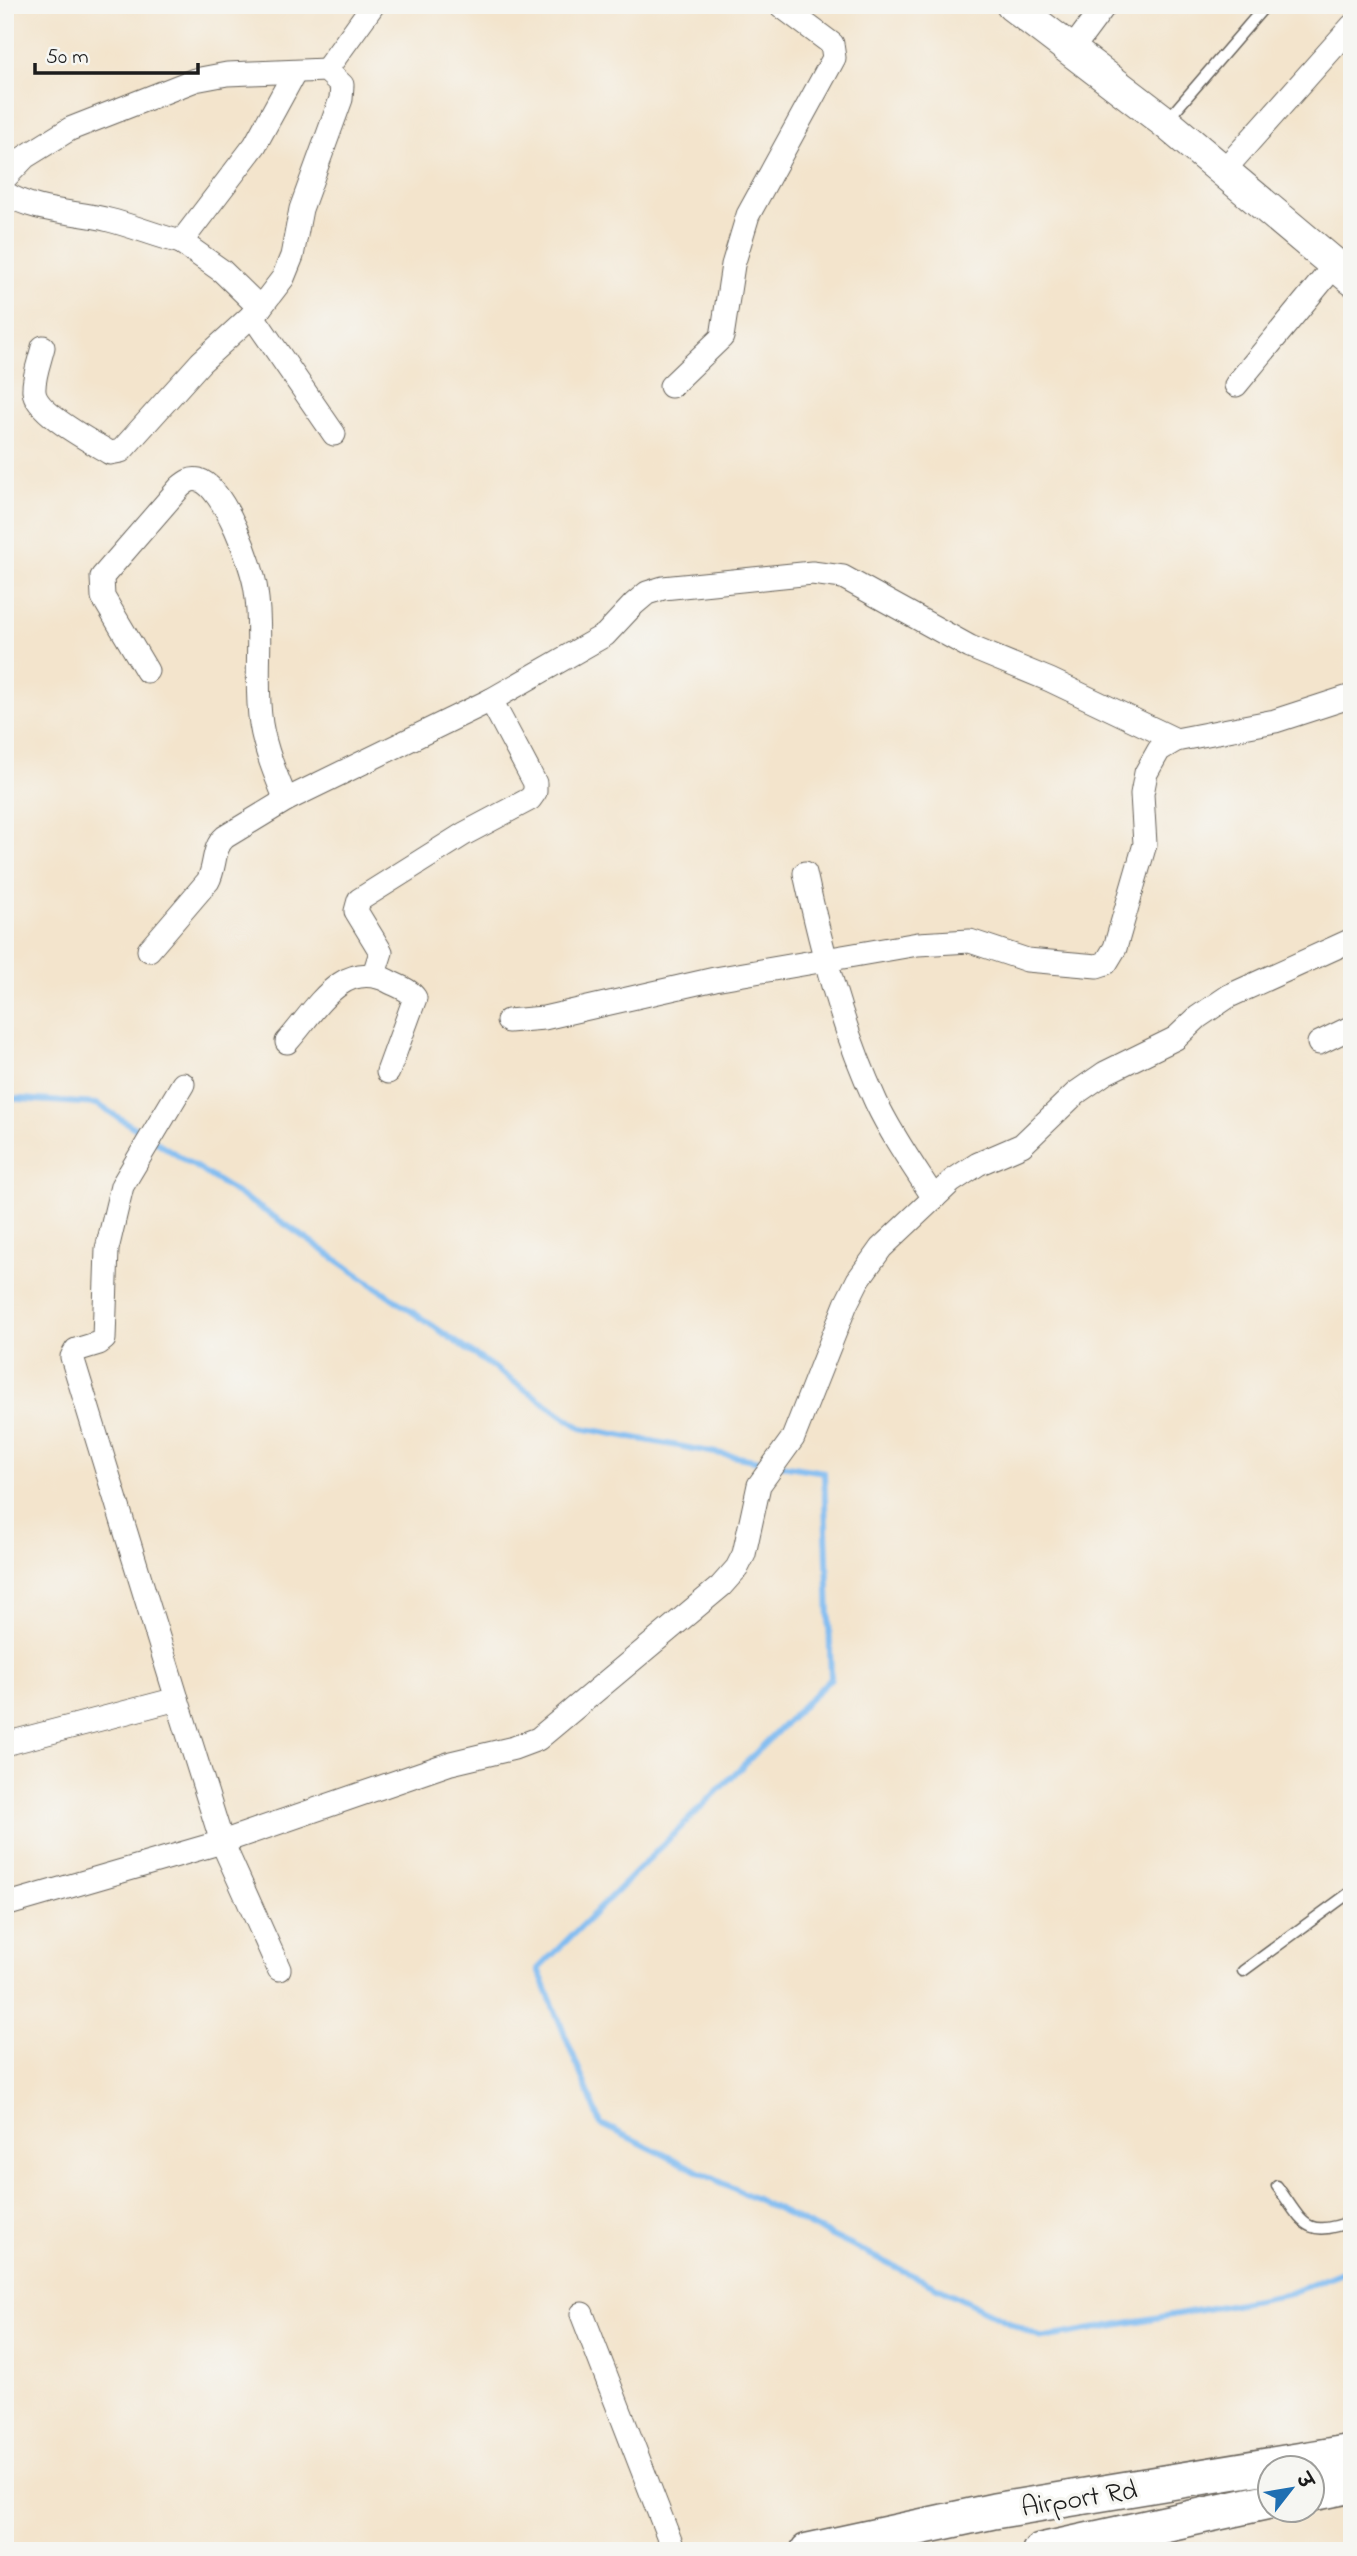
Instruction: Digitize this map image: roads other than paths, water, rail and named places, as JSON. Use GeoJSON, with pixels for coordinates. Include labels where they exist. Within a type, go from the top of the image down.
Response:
{"type":"FeatureCollection","features":[{"type":"Feature","properties":{"kind":"main road","name":"Airport Rd"},"geometry":{"type":"LineString","coordinates":[[808,2551],[994,2511],[1352,2452]]}},
{"type":"Feature","properties":{"kind":"main road"},"geometry":{"type":"LineString","coordinates":[[1326,2490],[1352,2485]]}},
{"type":"Feature","properties":{"kind":"main road"},"geometry":{"type":"LineString","coordinates":[[1040,2551],[1256,2504]]}},
{"type":"Feature","properties":{"kind":"street"},"geometry":{"type":"LineString","coordinates":[[326,70],[373,5]]}},
{"type":"Feature","properties":{"kind":"street"},"geometry":{"type":"LineString","coordinates":[[671,386],[722,337],[733,265],[748,215],[834,58],[832,44],[780,5]]}},
{"type":"Feature","properties":{"kind":"street"},"geometry":{"type":"LineString","coordinates":[[1012,5],[1070,52],[1165,122],[1343,272],[1236,385]]}},
{"type":"Feature","properties":{"kind":"street"},"geometry":{"type":"LineString","coordinates":[[1070,52],[1105,5]]}},
{"type":"Feature","properties":{"kind":"street"},"geometry":{"type":"LineString","coordinates":[[1224,170],[1352,26]]}},
{"type":"Feature","properties":{"kind":"street"},"geometry":{"type":"LineString","coordinates":[[5,178],[25,157],[70,128],[185,83],[227,74],[326,70],[342,85],[341,99],[300,209],[292,256],[283,278],[256,311],[201,362],[121,451],[114,454],[53,416],[36,398],[34,387],[43,347]]}},
{"type":"Feature","properties":{"kind":"street"},"geometry":{"type":"LineString","coordinates":[[181,242],[255,145],[295,72]]}},
{"type":"Feature","properties":{"kind":"street"},"geometry":{"type":"LineString","coordinates":[[5,192],[22,202],[113,221],[181,242],[222,271],[256,311],[334,434]]}},
{"type":"Feature","properties":{"kind":"street"},"geometry":{"type":"LineString","coordinates":[[146,671],[103,597],[102,577],[180,487],[197,479],[219,498],[253,575],[259,627],[261,722],[286,800]]}},
{"type":"Feature","properties":{"kind":"street"},"geometry":{"type":"LineString","coordinates":[[149,950],[208,881],[221,840],[286,800],[491,701],[605,635],[647,593],[663,588],[827,573],[865,587],[970,647],[1062,686],[1176,740]]}},
{"type":"Feature","properties":{"kind":"street"},"geometry":{"type":"LineString","coordinates":[[508,1021],[544,1018],[715,979],[918,944],[970,941],[1027,960],[1097,966],[1106,963],[1115,948],[1145,844],[1142,794],[1146,773],[1159,750],[1176,740],[1275,721],[1352,696]]}},
{"type":"Feature","properties":{"kind":"street"},"geometry":{"type":"LineString","coordinates":[[374,974],[381,952],[356,911],[359,900],[464,834],[530,799],[535,792],[535,783],[491,701]]}},
{"type":"Feature","properties":{"kind":"street"},"geometry":{"type":"LineString","coordinates":[[806,873],[824,960],[857,1057],[877,1104],[934,1198]]}},
{"type":"Feature","properties":{"kind":"street"},"geometry":{"type":"LineString","coordinates":[[5,1905],[222,1842],[451,1763],[514,1748],[538,1739],[721,1586],[744,1554],[759,1486],[793,1438],[858,1280],[881,1248],[934,1198],[971,1169],[1022,1145],[1087,1084],[1176,1038],[1211,1007],[1352,940]]}},
{"type":"Feature","properties":{"kind":"street"},"geometry":{"type":"LineString","coordinates":[[288,1042],[337,986],[358,973],[374,974],[410,992],[415,998],[388,1072]]}},
{"type":"Feature","properties":{"kind":"street"},"geometry":{"type":"LineString","coordinates":[[1319,1043],[1352,1027]]}},
{"type":"Feature","properties":{"kind":"street"},"geometry":{"type":"LineString","coordinates":[[183,1084],[122,1186],[107,1249],[104,1339],[76,1350],[72,1357],[222,1842],[279,1969]]}},
{"type":"Feature","properties":{"kind":"street"},"geometry":{"type":"LineString","coordinates":[[5,1744],[177,1699]]}},
{"type":"Feature","properties":{"kind":"street"},"geometry":{"type":"LineString","coordinates":[[582,2314],[674,2551]]}},
{"type":"Feature","properties":{"kind":"lane"},"geometry":{"type":"LineString","coordinates":[[1165,122],[1266,5]]}},
{"type":"Feature","properties":{"kind":"lane"},"geometry":{"type":"LineString","coordinates":[[1244,1971],[1352,1891]]}},
{"type":"Feature","properties":{"kind":"lane"},"geometry":{"type":"LineString","coordinates":[[1278,2186],[1308,2225],[1326,2231],[1352,2221]]}},
{"type":"Feature","properties":{"kind":"waterway"},"geometry":{"type":"LineString","coordinates":[[5,1098],[97,1104],[146,1135]]}},
{"type":"Feature","properties":{"kind":"waterway"},"geometry":{"type":"LineString","coordinates":[[155,1141],[282,1222],[581,1428],[770,1463]]}},
{"type":"Feature","properties":{"kind":"waterway"},"geometry":{"type":"LineString","coordinates":[[781,1465],[824,1472],[831,1678],[538,1969],[601,2124],[1042,2338],[1285,2295],[1352,2268]]}}]}
